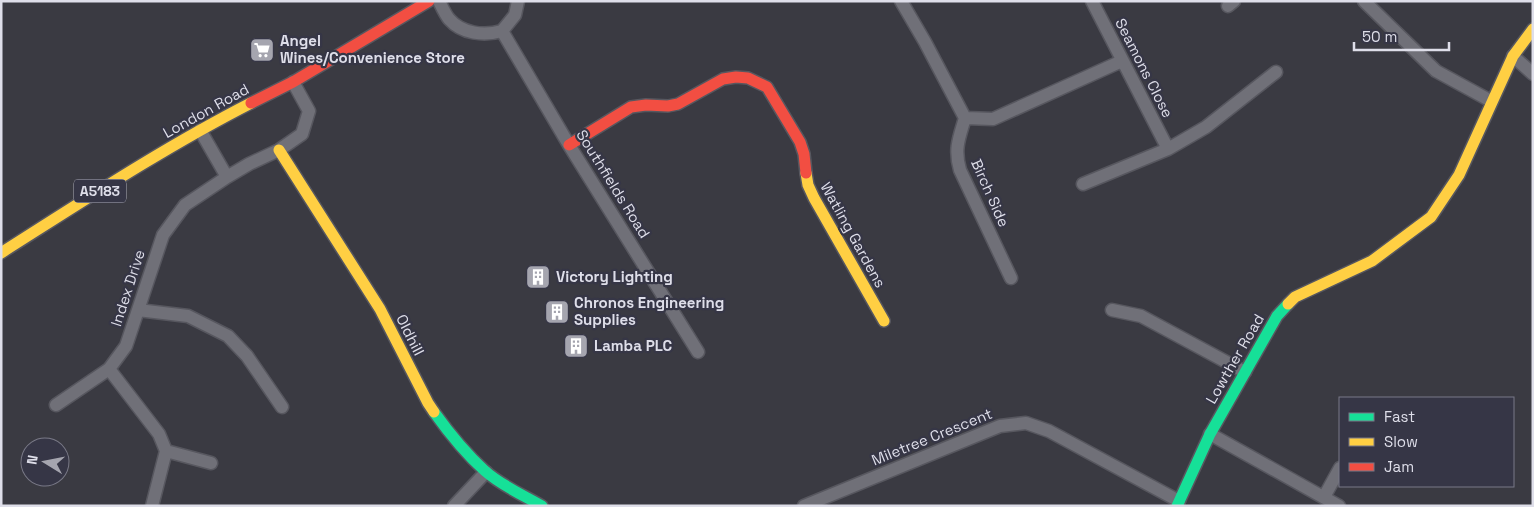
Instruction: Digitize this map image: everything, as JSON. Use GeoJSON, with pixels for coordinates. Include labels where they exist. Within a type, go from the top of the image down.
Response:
{"type":"FeatureCollection","features":[{"type":"Feature","properties":{"kind":"street","name":"London Road"},"geometry":{"type":"LineString","coordinates":[[1,253],[200,130],[293,82],[430,1]]}},
{"type":"Feature","properties":{"kind":"street"},"geometry":{"type":"LineString","coordinates":[[439,1],[449,19],[460,28],[473,33],[487,34],[502,31],[515,14],[518,1]]}},
{"type":"Feature","properties":{"kind":"street"},"geometry":{"type":"LineString","coordinates":[[902,1],[966,118],[993,118],[1122,61]]}},
{"type":"Feature","properties":{"kind":"street","name":"Seamons Close"},"geometry":{"type":"LineString","coordinates":[[1092,1],[1168,149]]}},
{"type":"Feature","properties":{"kind":"street"},"geometry":{"type":"LineString","coordinates":[[1364,1],[1436,71],[1491,101]]}},
{"type":"Feature","properties":{"kind":"street","name":"Lowther Road"},"geometry":{"type":"LineString","coordinates":[[1178,503],[1210,434],[1277,316],[1295,297],[1372,261],[1431,216],[1459,175],[1513,56],[1533,29]]}},
{"type":"Feature","properties":{"kind":"street","name":"Southfields Road"},"geometry":{"type":"LineString","coordinates":[[502,31],[569,145],[698,352]]}},
{"type":"Feature","properties":{"kind":"street"},"geometry":{"type":"LineString","coordinates":[[1513,56],[1533,74]]}},
{"type":"Feature","properties":{"kind":"street"},"geometry":{"type":"LineString","coordinates":[[1083,184],[1168,149],[1206,127],[1276,72]]}},
{"type":"Feature","properties":{"kind":"street","name":"Watling Gardens"},"geometry":{"type":"LineString","coordinates":[[569,145],[631,106],[646,104],[668,106],[678,104],[724,79],[736,77],[748,78],[767,87],[800,142],[804,154],[808,185],[814,198],[884,321]]}},
{"type":"Feature","properties":{"kind":"street","name":"Index Drive"},"geometry":{"type":"LineString","coordinates":[[56,405],[109,369],[126,346],[162,235],[185,205],[227,177],[279,150],[302,134],[309,111],[293,82]]}},
{"type":"Feature","properties":{"kind":"street","name":"Birch Side"},"geometry":{"type":"LineString","coordinates":[[966,118],[957,146],[956,157],[960,170],[1011,278]]}},
{"type":"Feature","properties":{"kind":"street"},"geometry":{"type":"LineString","coordinates":[[200,130],[227,177]]}},
{"type":"Feature","properties":{"kind":"street","name":"Oldhill"},"geometry":{"type":"LineString","coordinates":[[279,150],[380,309],[428,403],[455,441],[486,472],[508,488],[542,506]]}},
{"type":"Feature","properties":{"kind":"street"},"geometry":{"type":"LineString","coordinates":[[138,310],[188,316],[228,336],[247,356],[282,407]]}},
{"type":"Feature","properties":{"kind":"street"},"geometry":{"type":"LineString","coordinates":[[1112,310],[1140,316],[1245,372]]}},
{"type":"Feature","properties":{"kind":"street"},"geometry":{"type":"LineString","coordinates":[[109,369],[159,434],[166,451],[152,506]]}},
{"type":"Feature","properties":{"kind":"street","name":"Miletree Crescent"},"geometry":{"type":"LineString","coordinates":[[804,506],[1000,426],[1026,423],[1049,431],[1178,503]]}},
{"type":"Feature","properties":{"kind":"street"},"geometry":{"type":"LineString","coordinates":[[1210,434],[1339,506]]}},
{"type":"Feature","properties":{"kind":"street"},"geometry":{"type":"LineString","coordinates":[[166,451],[211,463]]}},
{"type":"Feature","properties":{"kind":"street"},"geometry":{"type":"LineString","coordinates":[[1324,498],[1339,470]]}},
{"type":"Feature","properties":{"kind":"street"},"geometry":{"type":"LineString","coordinates":[[454,506],[486,472]]}},
{"type":"Feature","properties":{"kind":"traffic: fast"},"geometry":{"type":"LineString","coordinates":[[1177,506],[1210,434],[1277,316],[1288,304]]}},
{"type":"Feature","properties":{"kind":"traffic: fast"},"geometry":{"type":"LineString","coordinates":[[434,412],[445,428],[485,471],[505,486],[542,506]]}},
{"type":"Feature","properties":{"kind":"traffic: slow"},"geometry":{"type":"LineString","coordinates":[[1288,304],[1295,297],[1372,261],[1431,217],[1459,175],[1513,56],[1533,29]]}},
{"type":"Feature","properties":{"kind":"traffic: slow"},"geometry":{"type":"LineString","coordinates":[[1,253],[156,156],[251,103]]}},
{"type":"Feature","properties":{"kind":"traffic: slow"},"geometry":{"type":"LineString","coordinates":[[279,150],[380,309],[434,412]]}},
{"type":"Feature","properties":{"kind":"traffic: slow"},"geometry":{"type":"LineString","coordinates":[[806,173],[808,185],[814,198],[884,321]]}},
{"type":"Feature","properties":{"kind":"traffic: jam"},"geometry":{"type":"LineString","coordinates":[[251,103],[293,82],[429,1]]}},
{"type":"Feature","properties":{"kind":"traffic: jam"},"geometry":{"type":"LineString","coordinates":[[569,145],[631,107],[678,104],[723,79],[748,78],[767,87],[800,142],[804,154],[806,173]]}},
{"type":"Feature","properties":{"kind":"place","name":"Angel Wines/Convenience Store"},"geometry":{"type":"Point","coordinates":[262,50]}},
{"type":"Feature","properties":{"kind":"place","name":"Victory Lighting"},"geometry":{"type":"Point","coordinates":[538,277]}},
{"type":"Feature","properties":{"kind":"place","name":"Chronos Engineering Supplies"},"geometry":{"type":"Point","coordinates":[557,312]}},
{"type":"Feature","properties":{"kind":"place","name":"Lamba PLC"},"geometry":{"type":"Point","coordinates":[576,346]}}]}
